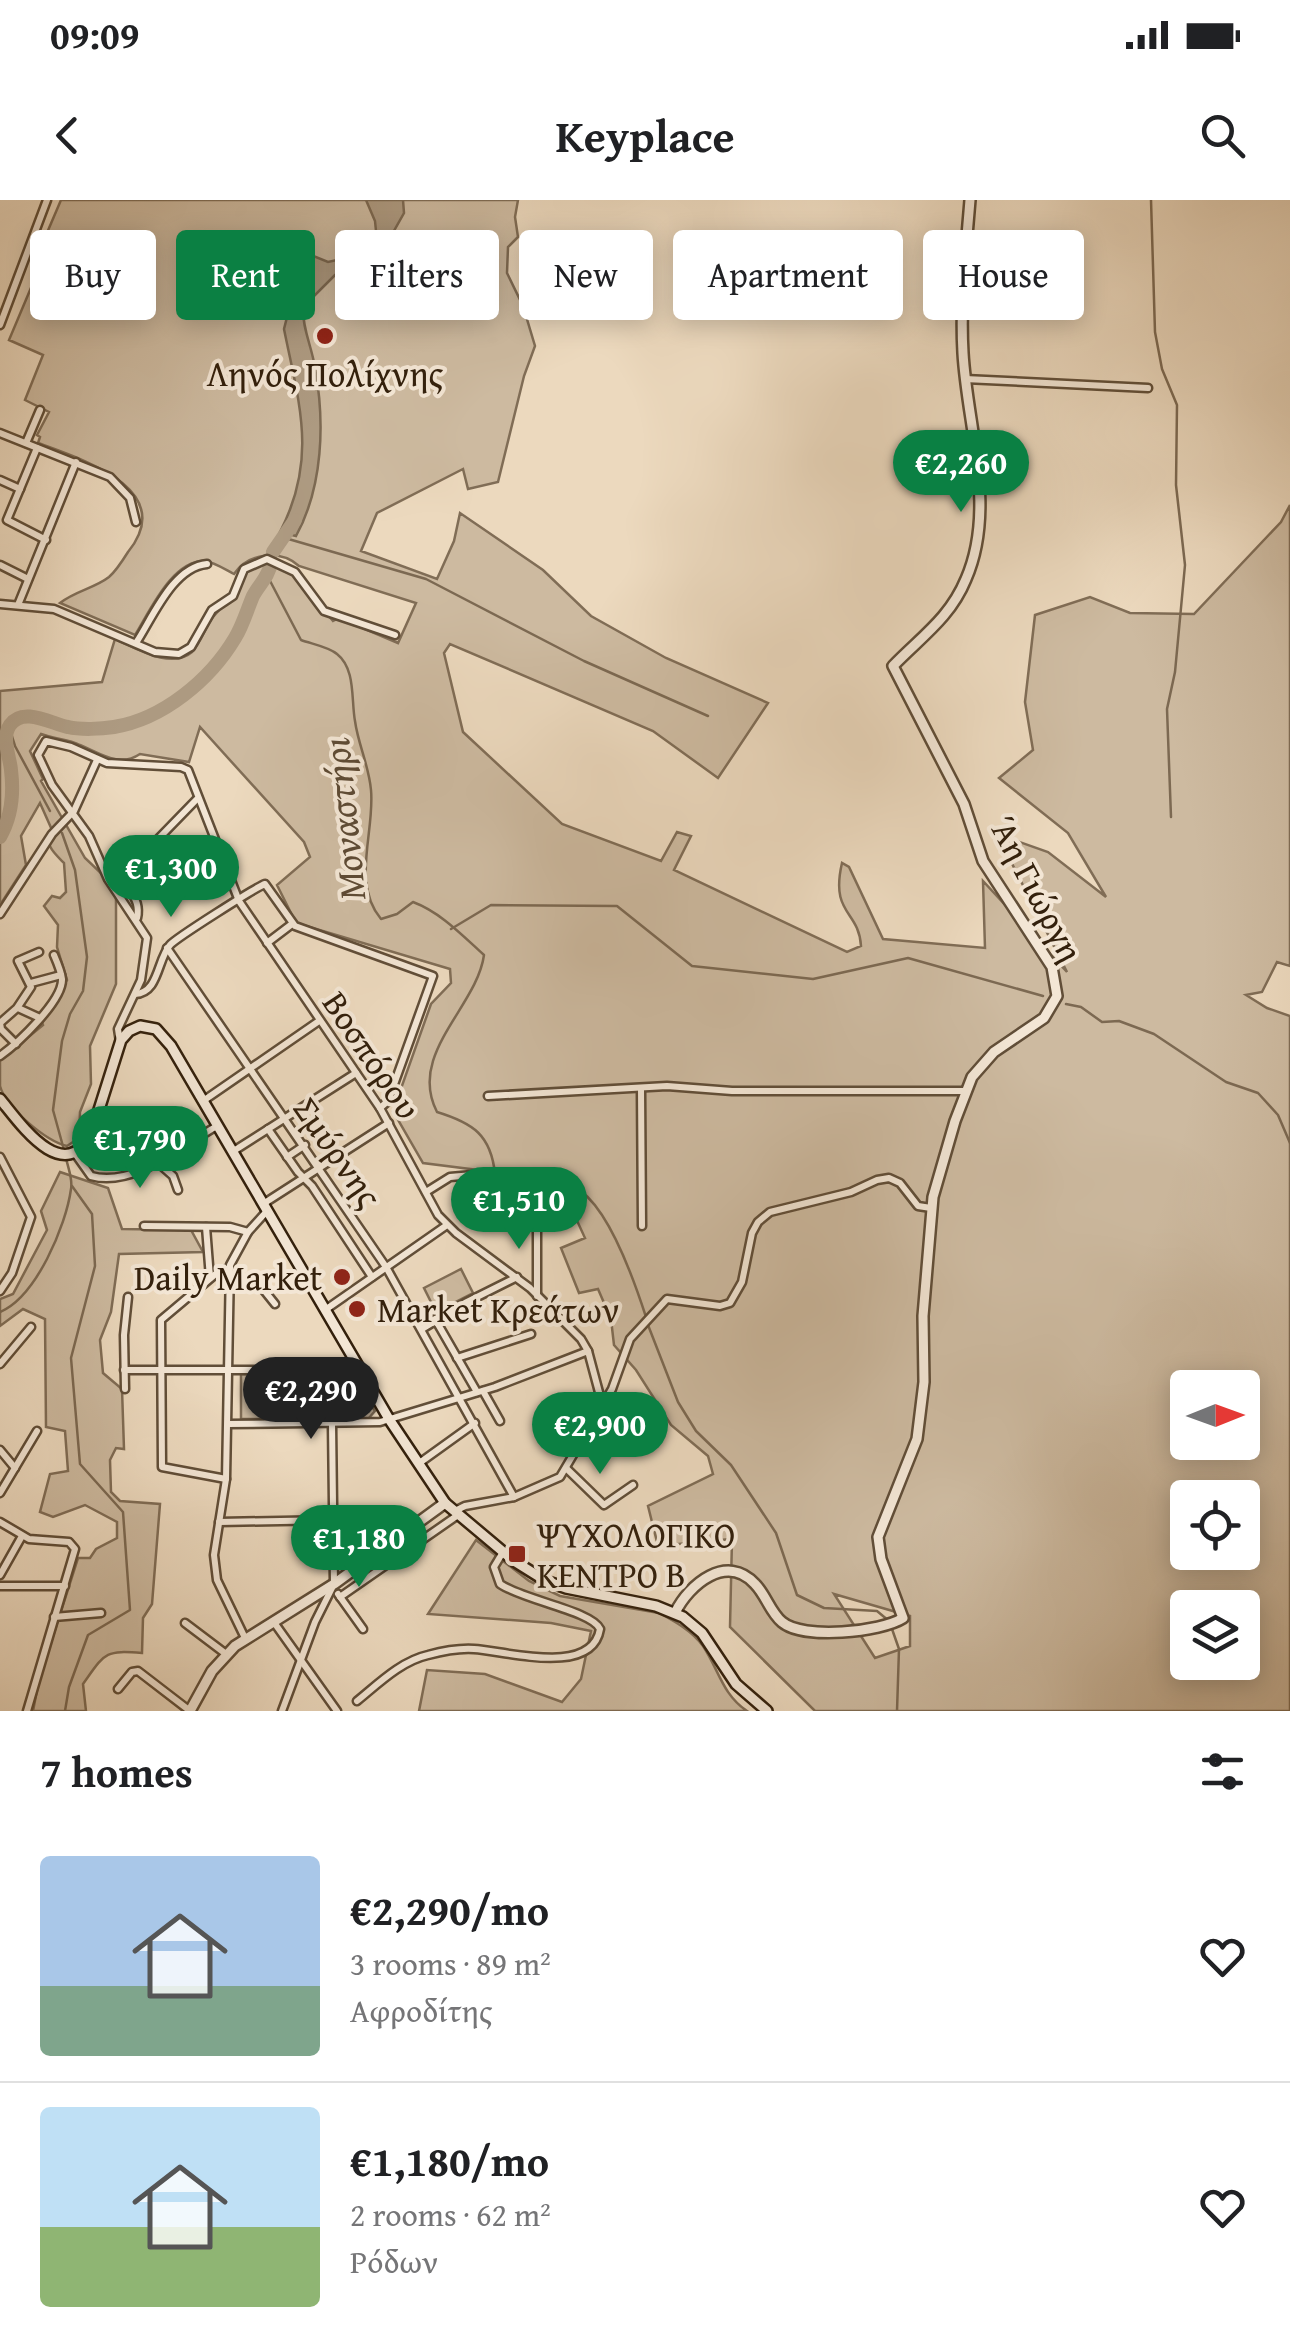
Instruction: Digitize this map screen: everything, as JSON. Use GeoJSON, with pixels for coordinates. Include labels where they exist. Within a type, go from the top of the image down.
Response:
{"type":"FeatureCollection","features":[{"type":"Feature","properties":{"kind":"street"},"geometry":{"type":"LineString","coordinates":[[0,325],[47,200]]}},
{"type":"Feature","properties":{"kind":"street","name":"Άη Γιώργη"},"geometry":{"type":"LineString","coordinates":[[675,1613],[702,1578],[729,1571],[742,1573],[754,1582],[773,1612],[795,1630],[813,1634],[898,1622],[903,1618],[884,1568],[878,1537],[918,1434],[924,1382],[923,1322],[931,1208],[966,1090],[986,1059],[1048,1013],[1058,990],[1052,967],[983,860],[964,804],[893,666],[935,629],[950,610],[967,578],[978,540],[980,506],[964,379],[970,200]]}},
{"type":"Feature","properties":{"kind":"street"},"geometry":{"type":"LineString","coordinates":[[0,290],[12,292]]}},
{"type":"Feature","properties":{"kind":"street"},"geometry":{"type":"LineString","coordinates":[[964,379],[1148,388]]}},
{"type":"Feature","properties":{"kind":"street"},"geometry":{"type":"LineString","coordinates":[[26,443],[40,410]]}},
{"type":"Feature","properties":{"kind":"street"},"geometry":{"type":"LineString","coordinates":[[0,433],[119,483],[130,498],[136,522]]}},
{"type":"Feature","properties":{"kind":"street"},"geometry":{"type":"LineString","coordinates":[[38,448],[7,522],[46,540]]}},
{"type":"Feature","properties":{"kind":"street"},"geometry":{"type":"LineString","coordinates":[[18,605],[76,462]]}},
{"type":"Feature","properties":{"kind":"street"},"geometry":{"type":"LineString","coordinates":[[0,480],[20,488]]}},
{"type":"Feature","properties":{"kind":"street"},"geometry":{"type":"LineString","coordinates":[[0,604],[54,609],[150,650],[186,652],[212,610],[233,596],[244,569],[268,559],[296,574],[324,611],[395,636]]}},
{"type":"Feature","properties":{"kind":"street"},"geometry":{"type":"LineString","coordinates":[[136,643],[178,580],[192,567],[207,564]]}},
{"type":"Feature","properties":{"kind":"street"},"geometry":{"type":"LineString","coordinates":[[0,566],[28,580]]}},
{"type":"Feature","properties":{"kind":"street"},"geometry":{"type":"LineString","coordinates":[[120,1042],[118,1029],[143,975],[146,935],[108,879],[88,834],[71,815],[40,762],[40,746],[48,741],[111,764],[184,768],[189,772],[197,798],[126,872],[126,882],[139,904],[137,919]]}},
{"type":"Feature","properties":{"kind":"street"},"geometry":{"type":"LineString","coordinates":[[0,914],[52,834],[71,815],[98,760]]}},
{"type":"Feature","properties":{"kind":"street","name":"Βοσπόρου"},"geometry":{"type":"LineString","coordinates":[[197,798],[238,901],[380,1108],[447,1225],[538,1296],[588,1351]]}},
{"type":"Feature","properties":{"kind":"street"},"geometry":{"type":"LineString","coordinates":[[135,994],[150,988],[168,948],[179,936],[264,884],[292,924],[433,976],[388,1101],[380,1108]]}},
{"type":"Feature","properties":{"kind":"street"},"geometry":{"type":"LineString","coordinates":[[266,942],[292,924]]}},
{"type":"Feature","properties":{"kind":"street","name":"Σμύρνης"},"geometry":{"type":"LineString","coordinates":[[168,948],[386,1267],[514,1497]]}},
{"type":"Feature","properties":{"kind":"street"},"geometry":{"type":"LineString","coordinates":[[31,983],[18,968],[18,961],[38,952]]}},
{"type":"Feature","properties":{"kind":"street"},"geometry":{"type":"LineString","coordinates":[[0,1056],[40,1018],[61,986],[54,955]]}},
{"type":"Feature","properties":{"kind":"street"},"geometry":{"type":"LineString","coordinates":[[16,1044],[0,1024],[17,1008],[31,983],[61,975]]}},
{"type":"Feature","properties":{"kind":"street"},"geometry":{"type":"LineString","coordinates":[[17,1008],[40,1018]]}},
{"type":"Feature","properties":{"kind":"street"},"geometry":{"type":"LineString","coordinates":[[203,1101],[320,1021]]}},
{"type":"Feature","properties":{"kind":"street"},"geometry":{"type":"LineString","coordinates":[[68,1153],[85,1145],[90,1136],[120,1042],[134,1027],[158,1030],[172,1046],[417,1465],[445,1503],[503,1552],[554,1584],[675,1613],[698,1628],[733,1680],[766,1711]]}},
{"type":"Feature","properties":{"kind":"street"},"geometry":{"type":"LineString","coordinates":[[232,1152],[356,1073]]}},
{"type":"Feature","properties":{"kind":"street"},"geometry":{"type":"LineString","coordinates":[[488,1096],[671,1086],[732,1091],[966,1090]]}},
{"type":"Feature","properties":{"kind":"street"},"geometry":{"type":"LineString","coordinates":[[640,1089],[642,1226]]}},
{"type":"Feature","properties":{"kind":"street"},"geometry":{"type":"LineString","coordinates":[[0,1099],[34,1138],[68,1153],[88,1174],[99,1178],[128,1176],[217,1126]]}},
{"type":"Feature","properties":{"kind":"street"},"geometry":{"type":"LineString","coordinates":[[245,1638],[214,1570],[226,1479],[230,1272],[248,1232],[265,1208],[389,1123]]}},
{"type":"Feature","properties":{"kind":"street"},"geometry":{"type":"LineString","coordinates":[[268,1130],[329,1211],[372,1277]]}},
{"type":"Feature","properties":{"kind":"street"},"geometry":{"type":"LineString","coordinates":[[287,1156],[305,1145]]}},
{"type":"Feature","properties":{"kind":"street"},"geometry":{"type":"LineString","coordinates":[[0,1157],[31,1217],[12,1273],[0,1291]]}},
{"type":"Feature","properties":{"kind":"street"},"geometry":{"type":"LineString","coordinates":[[156,1161],[174,1177],[178,1190]]}},
{"type":"Feature","properties":{"kind":"street"},"geometry":{"type":"LineString","coordinates":[[426,1192],[450,1177],[473,1175],[505,1204],[569,1209]]}},
{"type":"Feature","properties":{"kind":"street"},"geometry":{"type":"LineString","coordinates":[[340,1596],[465,1506],[514,1497],[558,1478],[604,1403],[630,1339],[671,1298],[724,1306],[735,1298],[752,1233],[767,1214],[889,1178],[900,1183],[918,1206],[931,1208]]}},
{"type":"Feature","properties":{"kind":"street"},"geometry":{"type":"LineString","coordinates":[[329,1211],[342,1201]]}},
{"type":"Feature","properties":{"kind":"street"},"geometry":{"type":"LineString","coordinates":[[537,1208],[538,1296]]}},
{"type":"Feature","properties":{"kind":"street"},"geometry":{"type":"LineString","coordinates":[[325,1310],[447,1225]]}},
{"type":"Feature","properties":{"kind":"street"},"geometry":{"type":"LineString","coordinates":[[144,1226],[238,1228],[248,1232]]}},
{"type":"Feature","properties":{"kind":"street"},"geometry":{"type":"LineString","coordinates":[[206,1227],[210,1278]]}},
{"type":"Feature","properties":{"kind":"street"},"geometry":{"type":"LineString","coordinates":[[348,1240],[361,1229]]}},
{"type":"Feature","properties":{"kind":"street"},"geometry":{"type":"LineString","coordinates":[[226,1479],[162,1467],[162,1318],[210,1278],[230,1272],[263,1288],[275,1304]]}},
{"type":"Feature","properties":{"kind":"street"},"geometry":{"type":"LineString","coordinates":[[422,1329],[517,1278]]}},
{"type":"Feature","properties":{"kind":"street"},"geometry":{"type":"LineString","coordinates":[[126,1389],[128,1297]]}},
{"type":"Feature","properties":{"kind":"street"},"geometry":{"type":"LineString","coordinates":[[435,1319],[500,1422]]}},
{"type":"Feature","properties":{"kind":"street"},"geometry":{"type":"LineString","coordinates":[[0,1364],[31,1326]]}},
{"type":"Feature","properties":{"kind":"street"},"geometry":{"type":"LineString","coordinates":[[457,1358],[530,1334]]}},
{"type":"Feature","properties":{"kind":"street"},"geometry":{"type":"LineString","coordinates":[[228,1424],[390,1420],[480,1392],[588,1351],[604,1403]]}},
{"type":"Feature","properties":{"kind":"street"},"geometry":{"type":"LineString","coordinates":[[124,1370],[336,1370],[356,1363]]}},
{"type":"Feature","properties":{"kind":"street"},"geometry":{"type":"LineString","coordinates":[[417,1465],[474,1423]]}},
{"type":"Feature","properties":{"kind":"street"},"geometry":{"type":"LineString","coordinates":[[282,1711],[334,1584],[332,1424]]}},
{"type":"Feature","properties":{"kind":"street"},"geometry":{"type":"LineString","coordinates":[[0,1493],[37,1432]]}},
{"type":"Feature","properties":{"kind":"street"},"geometry":{"type":"LineString","coordinates":[[0,1450],[15,1468]]}},
{"type":"Feature","properties":{"kind":"street"},"geometry":{"type":"LineString","coordinates":[[567,1468],[604,1505],[633,1485]]}},
{"type":"Feature","properties":{"kind":"street"},"geometry":{"type":"LineString","coordinates":[[118,1689],[137,1670],[190,1711],[208,1677],[245,1638],[334,1584],[445,1503]]}},
{"type":"Feature","properties":{"kind":"street"},"geometry":{"type":"LineString","coordinates":[[219,1522],[334,1520]]}},
{"type":"Feature","properties":{"kind":"street"},"geometry":{"type":"LineString","coordinates":[[0,1522],[22,1536],[72,1542],[75,1549],[27,1711]]}},
{"type":"Feature","properties":{"kind":"street"},"geometry":{"type":"LineString","coordinates":[[0,1575],[22,1536]]}},
{"type":"Feature","properties":{"kind":"street"},"geometry":{"type":"LineString","coordinates":[[357,1701],[404,1665],[424,1655],[474,1649],[559,1658],[593,1645],[600,1629],[592,1618],[530,1600],[500,1584],[494,1567],[503,1552]]}},
{"type":"Feature","properties":{"kind":"street"},"geometry":{"type":"LineString","coordinates":[[334,1584],[364,1629]]}},
{"type":"Feature","properties":{"kind":"street"},"geometry":{"type":"LineString","coordinates":[[0,1586],[65,1586]]}},
{"type":"Feature","properties":{"kind":"street"},"geometry":{"type":"LineString","coordinates":[[54,1617],[101,1613]]}},
{"type":"Feature","properties":{"kind":"street"},"geometry":{"type":"LineString","coordinates":[[272,1621],[337,1711]]}},
{"type":"Feature","properties":{"kind":"street"},"geometry":{"type":"LineString","coordinates":[[185,1623],[226,1654]]}},
{"type":"Feature","properties":{"kind":"shaded area"},"geometry":{"type":"Polygon","coordinates":[[[61,200],[518,200],[518,237],[508,247],[507,273],[519,298],[519,320],[527,320],[535,346],[498,482],[468,489],[463,469],[377,513],[361,551],[437,579],[454,541],[460,513],[543,570],[591,616],[666,658],[768,703],[718,778],[653,731],[450,644],[444,653],[463,732],[562,824],[661,861],[677,832],[691,836],[674,870],[847,952],[861,946],[856,925],[842,903],[842,863],[849,867],[883,939],[985,948],[983,881],[1067,972],[997,834],[1048,852],[1106,897],[1068,833],[999,778],[1033,750],[1025,702],[1035,615],[1090,597],[1130,613],[1194,614],[1281,522],[1290,505],[1290,966],[1277,962],[1262,992],[1246,995],[1290,1016],[1290,1711],[815,1711],[730,1627],[732,1539],[658,1546],[648,1506],[713,1474],[708,1456],[671,1425],[636,1370],[614,1345],[611,1319],[598,1289],[579,1293],[561,1248],[585,1238],[568,1201],[512,1200],[478,1170],[423,1163],[393,1111],[431,1004],[451,983],[450,969],[296,923],[277,885],[310,857],[304,842],[200,727],[189,762],[140,754],[117,759],[41,734],[30,751],[41,781],[85,858],[103,875],[116,897],[116,984],[90,1046],[91,1084],[80,1112],[79,1138],[67,1146],[58,1143],[10,1104],[0,1086],[0,1060],[43,1025],[41,1019],[67,980],[57,947],[58,925],[44,906],[52,896],[60,898],[66,892],[64,863],[49,844],[52,830],[40,803],[21,836],[26,865],[0,905],[0,691],[102,682],[115,639],[154,656],[184,657],[192,652],[213,617],[235,594],[246,572],[268,561],[294,574],[333,621],[339,618],[398,643],[416,603],[299,566],[283,557],[265,556],[247,562],[234,574],[205,561],[182,569],[163,589],[135,635],[60,603],[114,572],[141,530],[142,511],[133,494],[118,480],[38,443],[37,435],[49,412],[25,400],[43,355],[9,340],[30,290],[30,320],[156,320],[156,230],[48,230],[61,200]],[[834,1594],[875,1658],[910,1646],[910,1616],[834,1594]]]}},
{"type":"Feature","properties":{"kind":"shaded area"},"geometry":{"type":"Polygon","coordinates":[[[366,200],[403,200],[404,213],[394,230],[376,230],[366,200]]]}},
{"type":"Feature","properties":{"kind":"shaded area"},"geometry":{"type":"Polygon","coordinates":[[[315,257],[335,260],[335,275],[315,295],[315,257]]]}},
{"type":"Feature","properties":{"kind":"shaded area"},"geometry":{"type":"Polygon","coordinates":[[[286,320],[304,320],[314,360],[321,432],[312,497],[296,536],[280,532],[292,505],[302,455],[299,407],[284,329],[286,320]]]}},
{"type":"Feature","properties":{"kind":"shaded area"},"geometry":{"type":"Polygon","coordinates":[[[60,1172],[108,1188],[122,1229],[191,1230],[203,1252],[119,1254],[111,1312],[100,1340],[103,1373],[122,1389],[124,1449],[116,1448],[110,1460],[111,1492],[120,1501],[160,1504],[152,1604],[143,1618],[142,1653],[112,1653],[101,1660],[83,1684],[86,1711],[33,1711],[78,1558],[90,1558],[96,1549],[117,1538],[117,1522],[85,1505],[53,1517],[40,1512],[50,1474],[68,1471],[65,1431],[46,1427],[45,1319],[23,1309],[0,1326],[0,1299],[13,1294],[47,1230],[41,1211],[60,1172]]]}},
{"type":"Feature","properties":{"kind":"shaded area"},"geometry":{"type":"Polygon","coordinates":[[[461,1269],[473,1293],[436,1312],[424,1288],[461,1269]]]}},
{"type":"Feature","properties":{"kind":"shaded area"},"geometry":{"type":"Polygon","coordinates":[[[241,1374],[351,1374],[375,1411],[368,1419],[241,1419],[241,1374]]]}},
{"type":"Feature","properties":{"kind":"shaded area"},"geometry":{"type":"Polygon","coordinates":[[[476,1540],[529,1581],[560,1596],[659,1613],[677,1623],[703,1646],[726,1689],[747,1711],[419,1711],[427,1670],[485,1674],[562,1702],[581,1679],[591,1631],[551,1623],[428,1614],[476,1540]]]}},
{"type":"Feature","properties":{"kind":"waterway"},"geometry":{"type":"LineString","coordinates":[[1151,200],[1155,332],[1162,369],[1177,405],[1176,485],[1185,565],[1175,672],[1167,709],[1171,817]]}},
{"type":"Feature","properties":{"kind":"waterway"},"geometry":{"type":"LineString","coordinates":[[273,552],[295,520]]}},
{"type":"Feature","properties":{"kind":"waterway"},"geometry":{"type":"LineString","coordinates":[[285,538],[426,579],[584,661],[708,716]]}},
{"type":"Feature","properties":{"kind":"waterway"},"geometry":{"type":"LineString","coordinates":[[0,837],[12,796],[6,742],[10,725],[30,716],[73,728],[109,728],[132,723],[167,706],[199,683],[225,654],[271,563]]}},
{"type":"Feature","properties":{"kind":"waterway","name":"Μοναστήρι"},"geometry":{"type":"LineString","coordinates":[[268,577],[301,640],[337,654],[350,676],[356,730],[371,790],[366,873],[372,905],[381,919],[397,914],[413,902],[423,906],[484,955],[479,974],[447,1031],[431,1070],[430,1091],[437,1112],[478,1132],[489,1149],[495,1174],[520,1191],[560,1183],[586,1196],[619,1245],[646,1317]]}},
{"type":"Feature","properties":{"kind":"waterway"},"geometry":{"type":"LineString","coordinates":[[9,727],[50,811]]}},
{"type":"Feature","properties":{"kind":"waterway"},"geometry":{"type":"LineString","coordinates":[[62,833],[75,870],[87,957],[83,991],[70,1014],[62,1041],[53,1110],[64,1150]]}},
{"type":"Feature","properties":{"kind":"waterway"},"geometry":{"type":"LineString","coordinates":[[451,929],[491,905],[617,906],[692,966],[813,979],[908,958],[1043,996]]}},
{"type":"Feature","properties":{"kind":"waterway"},"geometry":{"type":"LineString","coordinates":[[1066,1004],[1081,1007],[1102,1022],[1119,1021],[1154,1034],[1226,1082],[1258,1093],[1278,1115],[1290,1143]]}},
{"type":"Feature","properties":{"kind":"waterway"},"geometry":{"type":"LineString","coordinates":[[0,1312],[26,1292],[56,1240],[71,1189],[66,1158]]}},
{"type":"Feature","properties":{"kind":"waterway"},"geometry":{"type":"LineString","coordinates":[[65,1711],[69,1687],[88,1635],[130,1610],[123,1512],[80,1464],[71,1358],[95,1266],[92,1214],[72,1186]]}},
{"type":"Feature","properties":{"kind":"waterway","name":"Μοναστήρι"},"geometry":{"type":"LineString","coordinates":[[648,1325],[678,1402],[696,1431],[731,1465],[776,1533],[797,1595],[824,1608],[877,1611],[889,1621]]}},
{"type":"Feature","properties":{"kind":"waterway","name":"Μοναστήρι"},"geometry":{"type":"LineString","coordinates":[[892,1629],[899,1649],[897,1711]]}},
{"type":"Feature","properties":{"kind":"place","name":"Ληνός Πολίχνης"},"geometry":{"type":"Point","coordinates":[325,336]}},
{"type":"Feature","properties":{"kind":"place","name":"Daily Market"},"geometry":{"type":"Point","coordinates":[342,1277]}},
{"type":"Feature","properties":{"kind":"place","name":"Market Κρεάτων"},"geometry":{"type":"Point","coordinates":[357,1309]}},
{"type":"Feature","properties":{"kind":"place","name":"ΨΥΧΟΛΟΓΙΚΟ ΚΕΝΤΡΟ B"},"geometry":{"type":"Point","coordinates":[517,1554]}}]}
